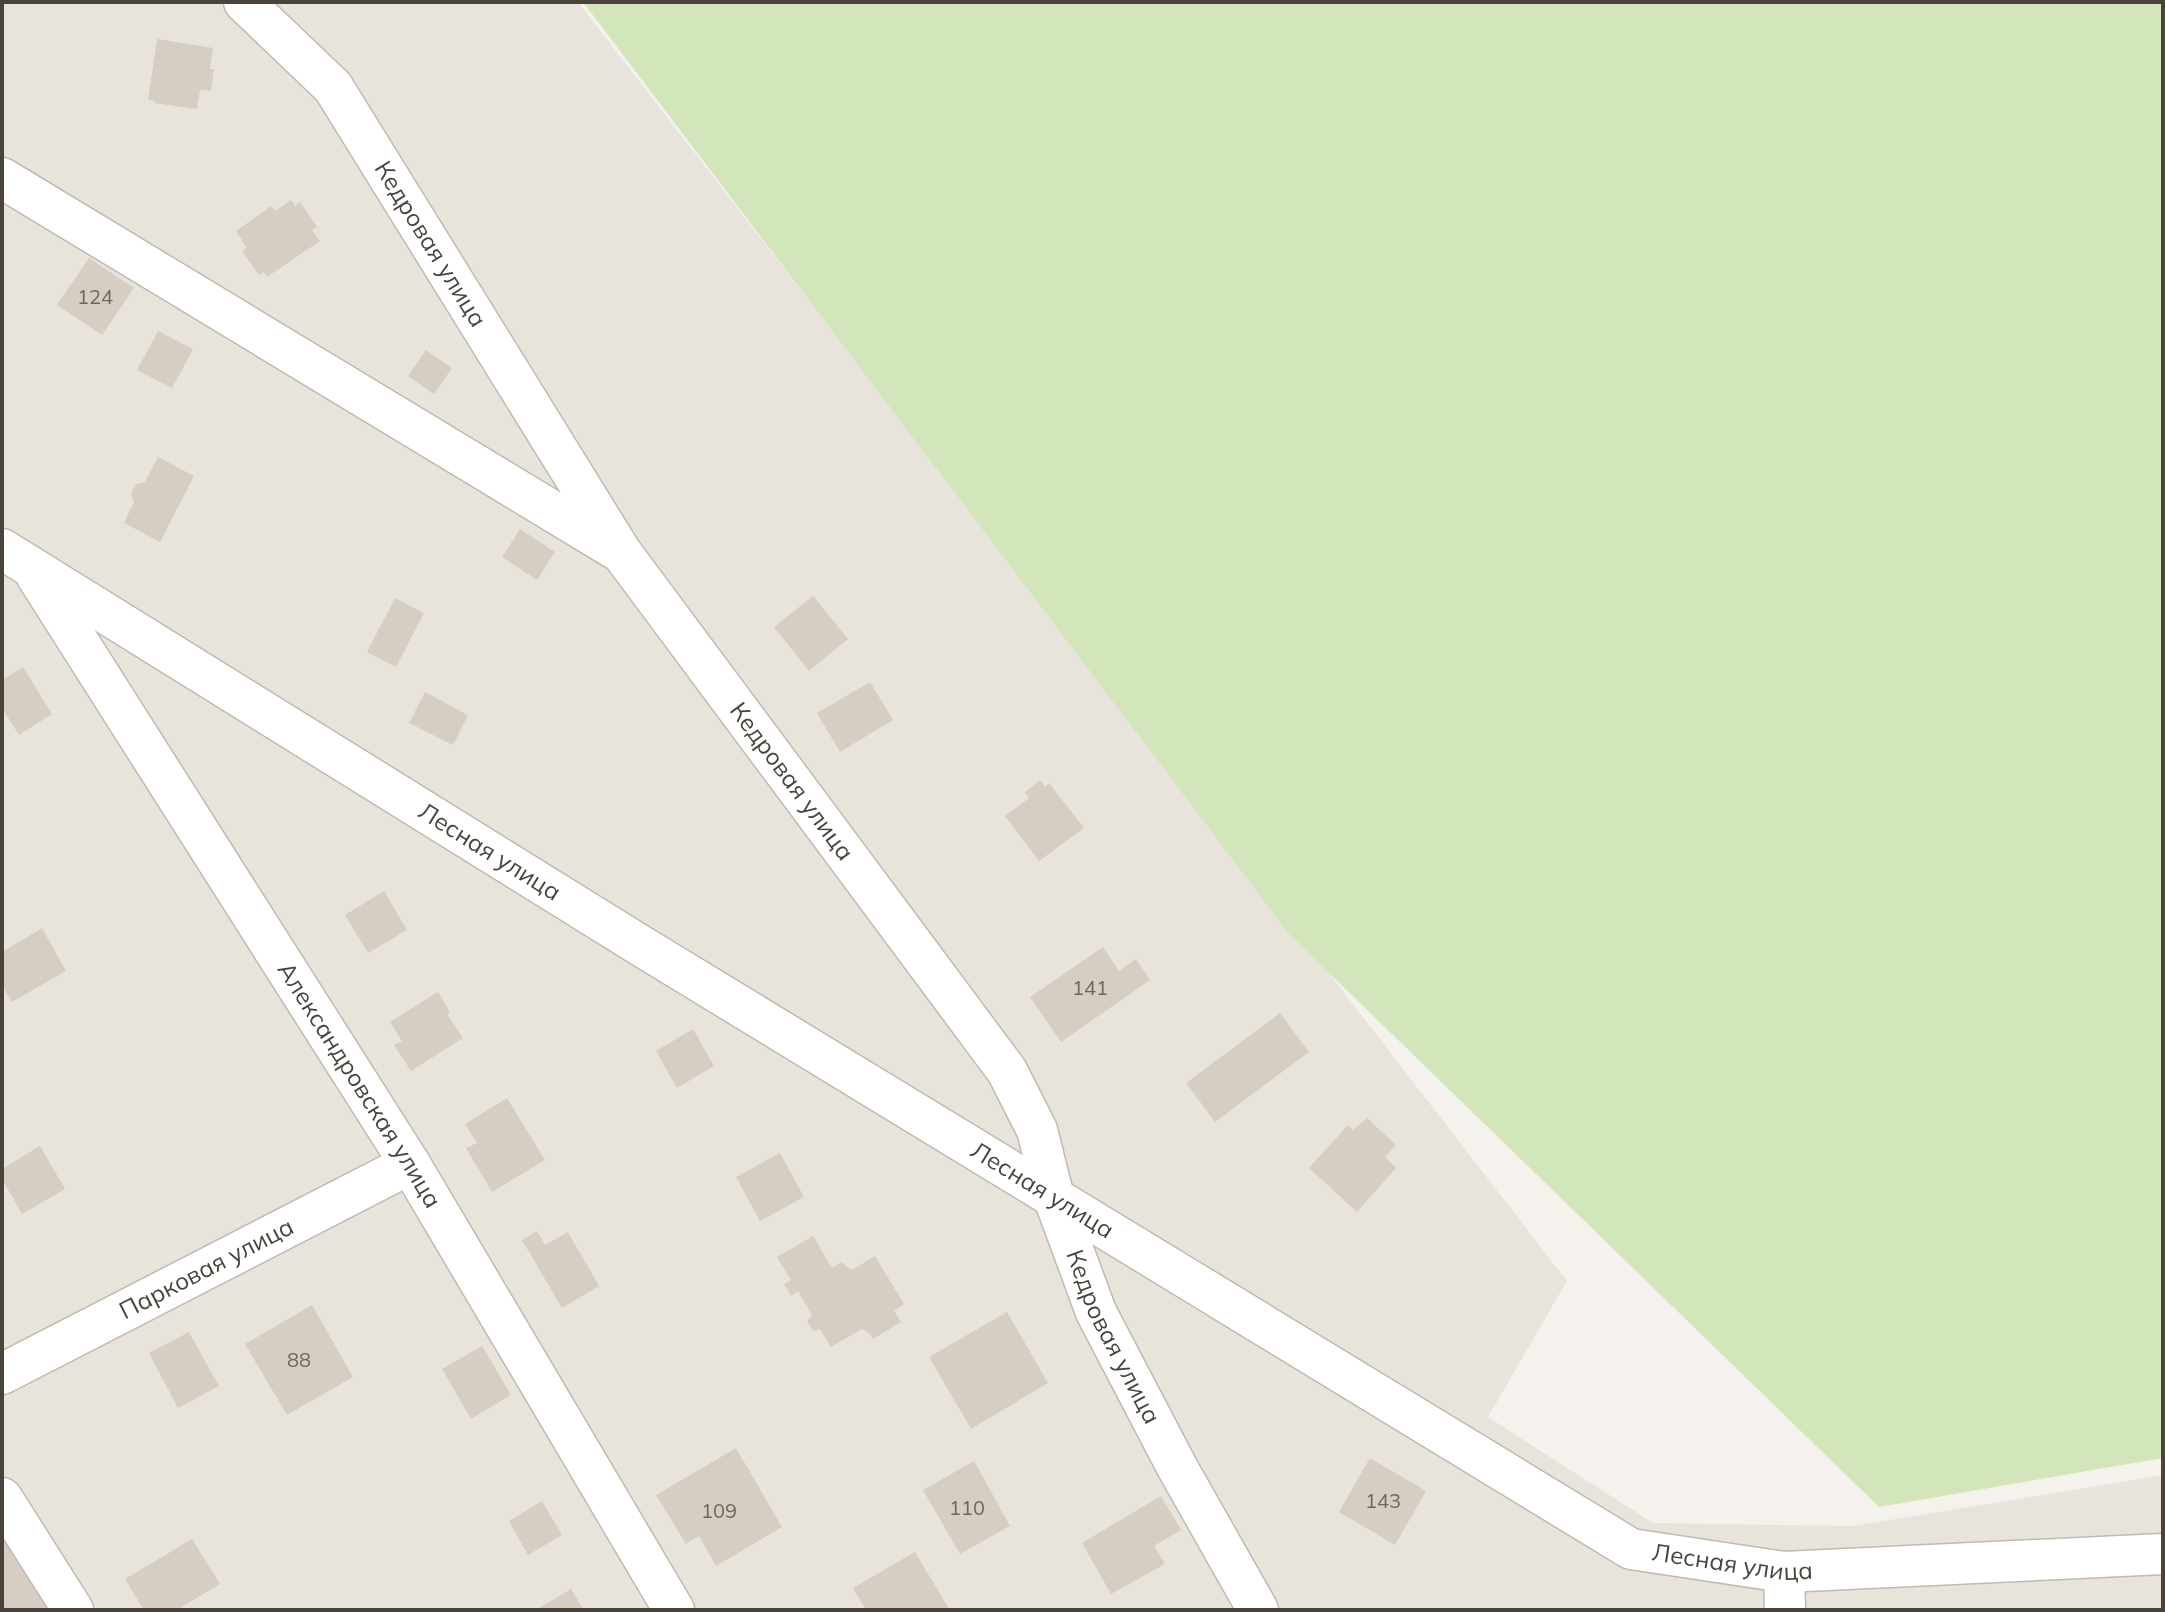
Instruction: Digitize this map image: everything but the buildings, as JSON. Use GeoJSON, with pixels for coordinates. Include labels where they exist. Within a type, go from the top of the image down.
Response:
{"type":"FeatureCollection","features":[{"type":"Feature","properties":{"kind":"street","name":"Кедровая улица"},"geometry":{"type":"LineString","coordinates":[[244,2],[333,87],[621,552],[1007,1071],[1037,1130],[1054,1198],[1096,1312],[1177,1467],[1258,1610]]}},
{"type":"Feature","properties":{"kind":"street"},"geometry":{"type":"LineString","coordinates":[[2,178],[621,552]]}},
{"type":"Feature","properties":{"kind":"street","name":"Лесная улица"},"geometry":{"type":"LineString","coordinates":[[16,558],[638,944],[1631,1549],[1785,1591],[2163,1554]]}},
{"type":"Feature","properties":{"kind":"street","name":"Александровская улица"},"geometry":{"type":"LineString","coordinates":[[16,558],[410,1164],[674,1610]]}},
{"type":"Feature","properties":{"kind":"street","name":"Парковая улица"},"geometry":{"type":"LineString","coordinates":[[2,1374],[410,1164]]}},
{"type":"Feature","properties":{"kind":"street"},"geometry":{"type":"LineString","coordinates":[[2,1498],[73,1610]]}},
{"type":"Feature","properties":{"kind":"shaded area"},"geometry":{"type":"Polygon","coordinates":[[[2,2],[578,2],[1567,1281],[1488,1417],[1653,1523],[1853,1526],[2163,1475],[2163,1610],[2,1610],[2,2]]]}},
{"type":"Feature","properties":{"kind":"green space"},"geometry":{"type":"Polygon","coordinates":[[[583,2],[2163,2],[2163,1458],[1879,1507],[1289,934],[583,2]]]}}]}
